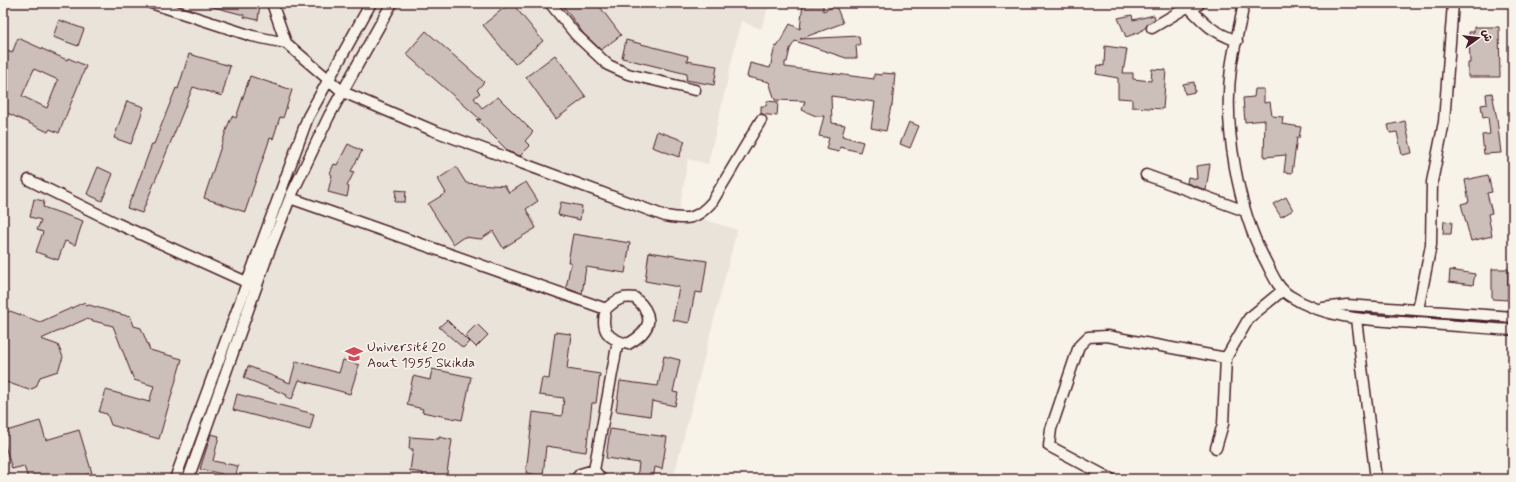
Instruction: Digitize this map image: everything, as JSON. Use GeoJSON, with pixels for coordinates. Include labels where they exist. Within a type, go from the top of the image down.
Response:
{"type":"FeatureCollection","features":[{"type":"Feature","properties":{"kind":"street"},"geometry":{"type":"LineString","coordinates":[[151,3],[252,36],[286,43]]}},
{"type":"Feature","properties":{"kind":"street"},"geometry":{"type":"LineString","coordinates":[[272,3],[286,43],[343,92],[432,130],[665,216],[690,218],[703,212],[712,202],[761,120]]}},
{"type":"Feature","properties":{"kind":"street"},"geometry":{"type":"LineString","coordinates":[[188,479],[308,117],[372,3]]}},
{"type":"Feature","properties":{"kind":"street"},"geometry":{"type":"LineString","coordinates":[[175,479],[252,284],[290,198],[329,116],[392,3]]}},
{"type":"Feature","properties":{"kind":"street"},"geometry":{"type":"LineString","coordinates":[[550,3],[576,35],[608,65],[628,74],[694,90]]}},
{"type":"Feature","properties":{"kind":"street"},"geometry":{"type":"LineString","coordinates":[[1244,3],[1231,69],[1231,140],[1237,181],[1244,211],[1260,252],[1283,290],[1305,304],[1347,318],[1513,330]]}},
{"type":"Feature","properties":{"kind":"street"},"geometry":{"type":"LineString","coordinates":[[1418,310],[1431,245],[1432,182],[1444,122],[1453,3]]}},
{"type":"Feature","properties":{"kind":"street"},"geometry":{"type":"LineString","coordinates":[[1152,28],[1191,6],[1205,25],[1217,33],[1237,40]]}},
{"type":"Feature","properties":{"kind":"street"},"geometry":{"type":"LineString","coordinates":[[1146,175],[1244,211]]}},
{"type":"Feature","properties":{"kind":"street"},"geometry":{"type":"LineString","coordinates":[[29,180],[116,223],[252,284]]}},
{"type":"Feature","properties":{"kind":"street"},"geometry":{"type":"LineString","coordinates":[[290,198],[606,309]]}},
{"type":"Feature","properties":{"kind":"street"},"geometry":{"type":"LineString","coordinates":[[1216,448],[1223,424],[1226,358],[1249,318],[1283,290]]}},
{"type":"Feature","properties":{"kind":"street"},"geometry":{"type":"LineString","coordinates":[[624,297],[635,298],[647,313],[649,320],[648,328],[638,338],[628,344],[618,341],[606,333],[602,321],[606,309],[615,300],[624,297]]}},
{"type":"Feature","properties":{"kind":"street"},"geometry":{"type":"LineString","coordinates":[[1319,308],[1347,305],[1513,317]]}},
{"type":"Feature","properties":{"kind":"street"},"geometry":{"type":"LineString","coordinates":[[1356,319],[1376,479]]}},
{"type":"Feature","properties":{"kind":"street"},"geometry":{"type":"LineString","coordinates":[[1111,479],[1049,446],[1050,428],[1080,346],[1088,337],[1107,336],[1226,358]]}},
{"type":"Feature","properties":{"kind":"street"},"geometry":{"type":"LineString","coordinates":[[601,479],[594,470],[618,341]]}},
{"type":"Feature","properties":{"kind":"street"},"geometry":{"type":"LineString","coordinates":[[576,479],[580,474],[594,470]]}},
{"type":"Feature","properties":{"kind":"shaded area","name":"Université 20 Aout 1955 Skikda"},"geometry":{"type":"Polygon","coordinates":[[[3,3],[770,3],[761,29],[741,21],[708,164],[688,159],[679,211],[737,230],[673,479],[3,479],[3,3]]]}},
{"type":"Feature","properties":{"kind":"building"},"geometry":{"type":"Polygon","coordinates":[[[211,3],[260,3],[258,20],[210,6],[211,3]]]}},
{"type":"Feature","properties":{"kind":"building"},"geometry":{"type":"Polygon","coordinates":[[[510,3],[512,3],[543,41],[515,64],[483,25],[510,3]]]}},
{"type":"Feature","properties":{"kind":"building"},"geometry":{"type":"Polygon","coordinates":[[[561,3],[597,3],[621,35],[601,50],[583,33],[561,3]]]}},
{"type":"Feature","properties":{"kind":"building"},"geometry":{"type":"Polygon","coordinates":[[[813,3],[823,3],[823,11],[836,6],[843,23],[800,39],[859,36],[860,45],[856,45],[857,58],[846,58],[795,41],[790,49],[787,62],[785,62],[785,67],[874,79],[874,74],[895,74],[892,106],[886,131],[871,128],[875,102],[831,96],[832,123],[845,125],[842,136],[863,142],[860,152],[840,147],[839,152],[826,149],[829,138],[819,136],[824,116],[816,116],[802,110],[805,101],[775,100],[769,82],[747,77],[750,63],[770,68],[775,46],[777,47],[790,24],[800,29],[803,4],[813,5],[813,3]]]}},
{"type":"Feature","properties":{"kind":"building"},"geometry":{"type":"Polygon","coordinates":[[[1132,15],[1133,20],[1154,15],[1155,19],[1140,32],[1126,37],[1118,18],[1132,15]]]}},
{"type":"Feature","properties":{"kind":"building"},"geometry":{"type":"Polygon","coordinates":[[[59,20],[84,29],[78,46],[53,37],[59,20]]]}},
{"type":"Feature","properties":{"kind":"building"},"geometry":{"type":"Polygon","coordinates":[[[1474,27],[1499,27],[1500,77],[1468,77],[1468,63],[1470,63],[1469,32],[1474,32],[1474,27]]]}},
{"type":"Feature","properties":{"kind":"building"},"geometry":{"type":"Polygon","coordinates":[[[426,31],[484,82],[477,90],[480,93],[474,98],[482,108],[498,97],[533,132],[525,141],[530,146],[520,156],[509,152],[476,119],[481,120],[406,54],[426,31]]]}},
{"type":"Feature","properties":{"kind":"building"},"geometry":{"type":"Polygon","coordinates":[[[18,38],[67,60],[68,58],[86,66],[59,133],[50,129],[48,132],[3,111],[3,49],[12,53],[18,38]],[[34,69],[22,96],[47,108],[58,80],[34,69]]]}},
{"type":"Feature","properties":{"kind":"building"},"geometry":{"type":"Polygon","coordinates":[[[626,40],[688,56],[687,61],[717,66],[714,85],[686,80],[687,74],[622,58],[626,40]]]}},
{"type":"Feature","properties":{"kind":"building"},"geometry":{"type":"Polygon","coordinates":[[[1105,46],[1127,49],[1123,73],[1133,73],[1133,79],[1151,81],[1152,69],[1166,70],[1163,109],[1132,107],[1132,99],[1118,98],[1118,78],[1096,74],[1098,65],[1104,66],[1105,46]]]}},
{"type":"Feature","properties":{"kind":"building"},"geometry":{"type":"Polygon","coordinates":[[[189,54],[230,66],[222,96],[193,87],[142,213],[127,208],[176,88],[178,89],[189,54]]]}},
{"type":"Feature","properties":{"kind":"building"},"geometry":{"type":"Polygon","coordinates":[[[555,55],[586,97],[556,119],[526,77],[555,55]]]}},
{"type":"Feature","properties":{"kind":"building"},"geometry":{"type":"Polygon","coordinates":[[[250,76],[292,90],[283,118],[280,117],[273,139],[270,138],[245,212],[204,198],[228,125],[232,116],[236,118],[250,76]]]}},
{"type":"Feature","properties":{"kind":"building"},"geometry":{"type":"Polygon","coordinates":[[[1194,82],[1195,92],[1185,94],[1183,84],[1194,82]]]}},
{"type":"Feature","properties":{"kind":"building"},"geometry":{"type":"Polygon","coordinates":[[[1255,89],[1264,89],[1264,103],[1270,102],[1272,116],[1283,117],[1282,124],[1301,127],[1299,138],[1297,138],[1292,173],[1284,172],[1286,155],[1264,157],[1265,120],[1245,122],[1243,98],[1254,97],[1255,89]]]}},
{"type":"Feature","properties":{"kind":"building"},"geometry":{"type":"Polygon","coordinates":[[[1492,93],[1501,153],[1484,154],[1482,135],[1490,134],[1488,117],[1483,118],[1481,105],[1487,104],[1486,94],[1492,93]]]}},
{"type":"Feature","properties":{"kind":"building"},"geometry":{"type":"Polygon","coordinates":[[[127,101],[144,107],[131,144],[114,138],[127,101]]]}},
{"type":"Feature","properties":{"kind":"building"},"geometry":{"type":"Polygon","coordinates":[[[767,101],[778,102],[777,116],[761,114],[761,106],[766,106],[767,101]]]}},
{"type":"Feature","properties":{"kind":"building"},"geometry":{"type":"Polygon","coordinates":[[[1405,121],[1412,153],[1402,155],[1397,132],[1390,133],[1388,125],[1405,121]]]}},
{"type":"Feature","properties":{"kind":"building"},"geometry":{"type":"Polygon","coordinates":[[[909,122],[919,126],[910,148],[900,144],[909,122]]]}},
{"type":"Feature","properties":{"kind":"building"},"geometry":{"type":"Polygon","coordinates":[[[657,131],[685,141],[679,157],[652,147],[657,131]]]}},
{"type":"Feature","properties":{"kind":"building"},"geometry":{"type":"Polygon","coordinates":[[[348,144],[362,151],[351,171],[354,172],[347,186],[349,187],[347,197],[328,192],[332,175],[330,173],[334,164],[337,165],[348,144]]]}},
{"type":"Feature","properties":{"kind":"building"},"geometry":{"type":"Polygon","coordinates":[[[1210,164],[1206,190],[1187,183],[1188,177],[1197,179],[1196,166],[1210,164]]]}},
{"type":"Feature","properties":{"kind":"building"},"geometry":{"type":"Polygon","coordinates":[[[98,167],[113,174],[102,201],[87,194],[98,167]]]}},
{"type":"Feature","properties":{"kind":"building"},"geometry":{"type":"Polygon","coordinates":[[[456,167],[466,183],[505,186],[509,193],[526,182],[538,201],[526,209],[536,228],[503,248],[493,231],[481,239],[464,237],[453,244],[428,204],[446,193],[438,179],[456,167]]]}},
{"type":"Feature","properties":{"kind":"building"},"geometry":{"type":"Polygon","coordinates":[[[1488,175],[1492,192],[1487,193],[1492,213],[1488,214],[1492,236],[1471,241],[1461,204],[1469,202],[1465,180],[1488,175]]]}},
{"type":"Feature","properties":{"kind":"building"},"geometry":{"type":"Polygon","coordinates":[[[396,190],[406,191],[405,202],[395,202],[396,190]]]}},
{"type":"Feature","properties":{"kind":"building"},"geometry":{"type":"Polygon","coordinates":[[[1286,197],[1293,210],[1281,217],[1273,204],[1286,197]]]}},
{"type":"Feature","properties":{"kind":"building"},"geometry":{"type":"Polygon","coordinates":[[[34,199],[44,201],[43,207],[83,221],[75,245],[65,241],[58,260],[36,252],[43,232],[37,230],[41,220],[30,217],[34,199]]]}},
{"type":"Feature","properties":{"kind":"building"},"geometry":{"type":"Polygon","coordinates":[[[561,202],[582,206],[580,220],[558,215],[561,202]]]}},
{"type":"Feature","properties":{"kind":"building"},"geometry":{"type":"Polygon","coordinates":[[[1444,221],[1452,222],[1451,234],[1443,234],[1444,221]]]}},
{"type":"Feature","properties":{"kind":"building"},"geometry":{"type":"Polygon","coordinates":[[[573,234],[630,243],[625,273],[586,267],[582,294],[566,288],[571,262],[568,262],[573,234]]]}},
{"type":"Feature","properties":{"kind":"building"},"geometry":{"type":"Polygon","coordinates":[[[649,252],[707,261],[702,293],[695,292],[689,323],[673,320],[679,287],[645,281],[649,252]]]}},
{"type":"Feature","properties":{"kind":"building"},"geometry":{"type":"Polygon","coordinates":[[[1492,269],[1508,269],[1508,300],[1492,299],[1492,269]]]}},
{"type":"Feature","properties":{"kind":"building"},"geometry":{"type":"Polygon","coordinates":[[[1450,270],[1475,274],[1473,285],[1449,282],[1450,270]]]}},
{"type":"Feature","properties":{"kind":"building"},"geometry":{"type":"Polygon","coordinates":[[[85,302],[86,306],[89,305],[127,316],[130,315],[134,326],[141,328],[150,350],[182,359],[159,439],[111,425],[107,414],[99,412],[106,390],[149,402],[154,386],[134,380],[113,326],[86,319],[41,339],[58,345],[63,357],[58,371],[40,377],[36,387],[29,390],[3,381],[3,319],[5,314],[10,311],[40,322],[85,302]]]}},
{"type":"Feature","properties":{"kind":"building"},"geometry":{"type":"Polygon","coordinates":[[[447,320],[469,342],[463,348],[439,327],[447,320]]]}},
{"type":"Feature","properties":{"kind":"building"},"geometry":{"type":"Polygon","coordinates":[[[477,324],[488,335],[476,347],[465,336],[477,324]]]}},
{"type":"Feature","properties":{"kind":"building"},"geometry":{"type":"Polygon","coordinates":[[[555,332],[571,334],[567,369],[600,374],[596,403],[592,403],[586,452],[546,446],[543,476],[526,473],[533,412],[562,416],[564,398],[539,395],[542,378],[549,379],[555,332]]]}},
{"type":"Feature","properties":{"kind":"building"},"geometry":{"type":"Polygon","coordinates":[[[664,356],[680,360],[673,392],[678,393],[675,406],[652,401],[650,416],[616,411],[620,381],[658,386],[664,356]]]}},
{"type":"Feature","properties":{"kind":"building"},"geometry":{"type":"Polygon","coordinates":[[[343,360],[359,365],[350,394],[299,380],[292,399],[286,397],[287,395],[244,378],[248,366],[290,383],[296,361],[339,373],[343,360]]]}},
{"type":"Feature","properties":{"kind":"building"},"geometry":{"type":"Polygon","coordinates":[[[432,369],[471,377],[462,420],[422,412],[423,409],[407,405],[413,376],[430,380],[432,369]]]}},
{"type":"Feature","properties":{"kind":"building"},"geometry":{"type":"Polygon","coordinates":[[[237,394],[314,414],[310,430],[233,410],[237,394]]]}},
{"type":"Feature","properties":{"kind":"building"},"geometry":{"type":"Polygon","coordinates":[[[40,421],[46,440],[79,430],[92,473],[72,479],[28,479],[24,466],[12,469],[3,439],[3,432],[40,421]]]}},
{"type":"Feature","properties":{"kind":"building"},"geometry":{"type":"Polygon","coordinates":[[[610,429],[667,437],[662,469],[655,467],[653,479],[637,479],[639,463],[606,458],[610,429]]]}},
{"type":"Feature","properties":{"kind":"building"},"geometry":{"type":"Polygon","coordinates":[[[211,434],[219,436],[213,461],[238,466],[235,479],[221,479],[222,474],[200,469],[211,434]]]}},
{"type":"Feature","properties":{"kind":"building"},"geometry":{"type":"Polygon","coordinates":[[[410,437],[439,439],[439,437],[452,440],[446,479],[422,479],[423,473],[410,471],[413,449],[409,449],[410,437]]]}},
{"type":"Feature","properties":{"kind":"place","name":"Université 20 Aout 1955 Skikda"},"geometry":{"type":"Point","coordinates":[354,354]}}]}
